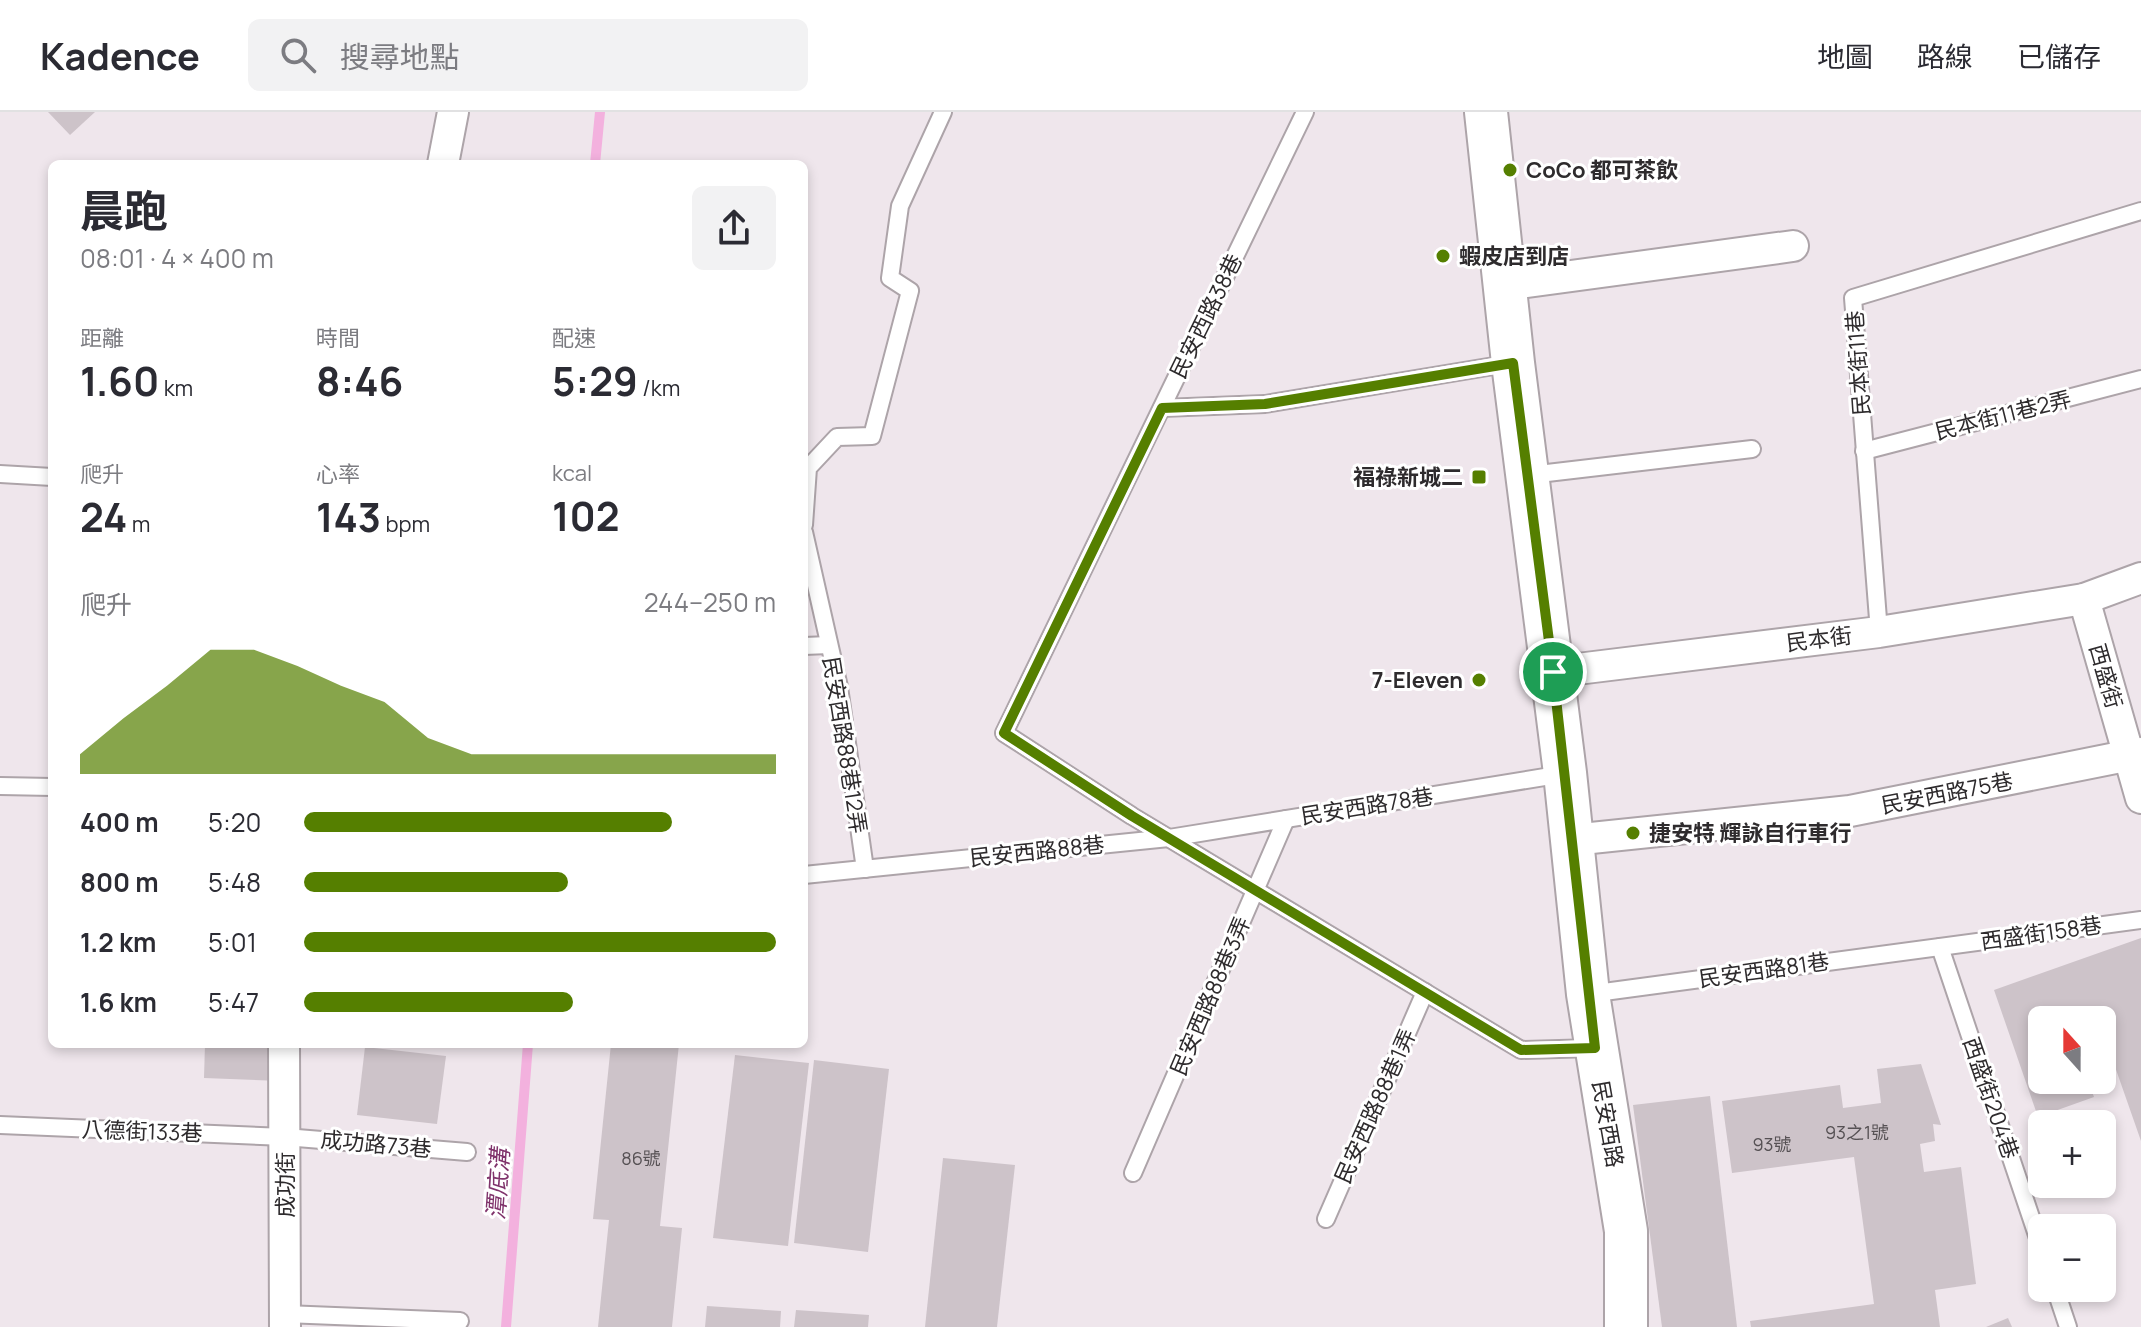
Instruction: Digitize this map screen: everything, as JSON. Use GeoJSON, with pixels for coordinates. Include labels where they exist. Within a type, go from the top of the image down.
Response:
{"type":"FeatureCollection","features":[{"type":"Feature","properties":{"kind":"street"},"geometry":{"type":"LineString","coordinates":[[444,160],[453,112]]}},
{"type":"Feature","properties":{"kind":"street","name":"民安西路"},"geometry":{"type":"LineString","coordinates":[[1486,112],[1513,363],[1565,773],[1588,994],[1626,1231],[1626,1327]]}},
{"type":"Feature","properties":{"kind":"street"},"geometry":{"type":"LineString","coordinates":[[1505,285],[1793,246]]}},
{"type":"Feature","properties":{"kind":"street","name":"民本街"},"geometry":{"type":"LineString","coordinates":[[1553,672],[1879,632],[2084,599],[2141,578]]}},
{"type":"Feature","properties":{"kind":"street","name":"西盛街"},"geometry":{"type":"LineString","coordinates":[[2084,599],[2135,756],[2141,798]]}},
{"type":"Feature","properties":{"kind":"street","name":"民安西路75巷"},"geometry":{"type":"LineString","coordinates":[[1572,840],[1850,811],[2135,756]]}},
{"type":"Feature","properties":{"kind":"street","name":"成功街"},"geometry":{"type":"LineString","coordinates":[[284,1048],[285,1320]]}},
{"type":"Feature","properties":{"kind":"lane"},"geometry":{"type":"LineString","coordinates":[[808,468],[837,437],[872,436],[910,291],[890,278],[900,206],[943,112]]}},
{"type":"Feature","properties":{"kind":"lane","name":"民安西路38巷"},"geometry":{"type":"LineString","coordinates":[[1169,838],[1004,733],[1305,112]]}},
{"type":"Feature","properties":{"kind":"lane","name":"民本街11巷"},"geometry":{"type":"LineString","coordinates":[[1879,632],[1853,298],[2141,211]]}},
{"type":"Feature","properties":{"kind":"lane"},"geometry":{"type":"LineString","coordinates":[[1162,408],[1265,404],[1513,363]]}},
{"type":"Feature","properties":{"kind":"lane","name":"民本街11巷2弄"},"geometry":{"type":"LineString","coordinates":[[1864,451],[2141,379]]}},
{"type":"Feature","properties":{"kind":"lane"},"geometry":{"type":"LineString","coordinates":[[1528,475],[1752,449]]}},
{"type":"Feature","properties":{"kind":"lane"},"geometry":{"type":"LineString","coordinates":[[0,474],[48,477]]}},
{"type":"Feature","properties":{"kind":"lane"},"geometry":{"type":"LineString","coordinates":[[808,550],[829,645]]}},
{"type":"Feature","properties":{"kind":"lane","name":"民安西路88巷12弄"},"geometry":{"type":"LineString","coordinates":[[808,646],[829,645],[839,687],[865,869]]}},
{"type":"Feature","properties":{"kind":"lane","name":"民安西路78巷"},"geometry":{"type":"LineString","coordinates":[[1169,838],[1565,773]]}},
{"type":"Feature","properties":{"kind":"lane"},"geometry":{"type":"LineString","coordinates":[[0,786],[48,787]]}},
{"type":"Feature","properties":{"kind":"lane","name":"民安西路88巷3弄"},"geometry":{"type":"LineString","coordinates":[[1133,1173],[1286,819]]}},
{"type":"Feature","properties":{"kind":"lane"},"geometry":{"type":"LineString","coordinates":[[1169,838],[1521,1050],[1595,1048]]}},
{"type":"Feature","properties":{"kind":"lane","name":"民安西路88巷"},"geometry":{"type":"LineString","coordinates":[[808,875],[1169,838]]}},
{"type":"Feature","properties":{"kind":"lane","name":"西盛街158巷"},"geometry":{"type":"LineString","coordinates":[[1940,947],[2141,920]]}},
{"type":"Feature","properties":{"kind":"lane","name":"民安西路81巷"},"geometry":{"type":"LineString","coordinates":[[1588,994],[1940,947]]}},
{"type":"Feature","properties":{"kind":"lane","name":"西盛街204巷"},"geometry":{"type":"LineString","coordinates":[[1940,947],[2030,1214]]}},
{"type":"Feature","properties":{"kind":"lane","name":"民安西路88巷1弄"},"geometry":{"type":"LineString","coordinates":[[1326,1219],[1425,992]]}},
{"type":"Feature","properties":{"kind":"lane","name":"八德街133巷"},"geometry":{"type":"LineString","coordinates":[[0,1125],[285,1137]]}},
{"type":"Feature","properties":{"kind":"lane","name":"成功路73巷"},"geometry":{"type":"LineString","coordinates":[[285,1137],[467,1152]]}},
{"type":"Feature","properties":{"kind":"lane"},"geometry":{"type":"LineString","coordinates":[[2060,1302],[2068,1327]]}},
{"type":"Feature","properties":{"kind":"lane"},"geometry":{"type":"LineString","coordinates":[[285,1320],[460,1321]]}},
{"type":"Feature","properties":{"kind":"building"},"geometry":{"type":"Polygon","coordinates":[[[48,112],[95,112],[70,135],[48,112]]]}},
{"type":"Feature","properties":{"kind":"building"},"geometry":{"type":"Polygon","coordinates":[[[2141,938],[2141,1141],[2116,1070],[2116,1006],[2028,1006],[2028,1088],[1994,990],[2141,938]]]}},
{"type":"Feature","properties":{"kind":"building"},"geometry":{"type":"Polygon","coordinates":[[[205,1048],[282,1048],[281,1081],[204,1078],[205,1048]]]}},
{"type":"Feature","properties":{"kind":"building"},"geometry":{"type":"Polygon","coordinates":[[[365,1048],[446,1056],[437,1124],[357,1115],[365,1048]]]}},
{"type":"Feature","properties":{"kind":"building"},"geometry":{"type":"Polygon","coordinates":[[[611,1048],[679,1048],[660,1226],[682,1228],[672,1327],[598,1327],[609,1220],[593,1219],[611,1048]]]}},
{"type":"Feature","properties":{"kind":"building"},"geometry":{"type":"Polygon","coordinates":[[[735,1055],[809,1063],[788,1246],[713,1238],[735,1055]]]}},
{"type":"Feature","properties":{"kind":"building"},"geometry":{"type":"Polygon","coordinates":[[[814,1060],[889,1069],[868,1252],[794,1243],[814,1060]]]}},
{"type":"Feature","properties":{"kind":"building"},"geometry":{"type":"Polygon","coordinates":[[[1921,1064],[1941,1125],[1933,1124],[1935,1141],[1920,1144],[1924,1172],[1961,1167],[1976,1284],[1935,1290],[1940,1327],[1751,1327],[1750,1321],[1874,1304],[1854,1157],[1732,1173],[1722,1101],[1840,1085],[1843,1108],[1881,1103],[1877,1069],[1921,1064]]]}},
{"type":"Feature","properties":{"kind":"building"},"geometry":{"type":"Polygon","coordinates":[[[2030,1094],[2093,1094],[2094,1097],[2058,1110],[2036,1110],[2030,1094]]]}},
{"type":"Feature","properties":{"kind":"building"},"geometry":{"type":"Polygon","coordinates":[[[1710,1096],[1737,1327],[1662,1327],[1633,1105],[1710,1096]]]}},
{"type":"Feature","properties":{"kind":"building"},"geometry":{"type":"Polygon","coordinates":[[[943,1158],[1015,1165],[997,1327],[925,1327],[943,1158]]]}},
{"type":"Feature","properties":{"kind":"building"},"geometry":{"type":"Polygon","coordinates":[[[707,1306],[781,1311],[780,1327],[705,1327],[707,1306]]]}},
{"type":"Feature","properties":{"kind":"building"},"geometry":{"type":"Polygon","coordinates":[[[796,1310],[869,1315],[868,1327],[794,1327],[796,1310]]]}},
{"type":"Feature","properties":{"kind":"building"},"geometry":{"type":"Polygon","coordinates":[[[2008,1318],[2012,1327],[1986,1327],[2008,1318]]]}},
{"type":"Feature","properties":{"kind":"waterway","name":"潭底溝"},"geometry":{"type":"LineString","coordinates":[[595,160],[600,112]]}},
{"type":"Feature","properties":{"kind":"waterway","name":"潭底溝"},"geometry":{"type":"LineString","coordinates":[[506,1327],[528,1048]]}},
{"type":"Feature","properties":{"kind":"place","name":"CoCo 都可茶飲"},"geometry":{"type":"Point","coordinates":[1510,170]}},
{"type":"Feature","properties":{"kind":"place","name":"蝦皮店到店"},"geometry":{"type":"Point","coordinates":[1443,256]}},
{"type":"Feature","properties":{"kind":"place","name":"福祿新城二"},"geometry":{"type":"Point","coordinates":[1479,477]}},
{"type":"Feature","properties":{"kind":"place","name":"7-Eleven"},"geometry":{"type":"Point","coordinates":[1479,680]}},
{"type":"Feature","properties":{"kind":"place","name":"捷安特 輝詠自行車行"},"geometry":{"type":"Point","coordinates":[1633,833]}},
{"type":"Feature","properties":{"kind":"route"},"geometry":{"type":"LineString","coordinates":[[1513,363],[1553,672],[1595,1048],[1521,1050],[1132,816],[1004,733],[1162,408],[1265,404],[1513,363]]}}]}
